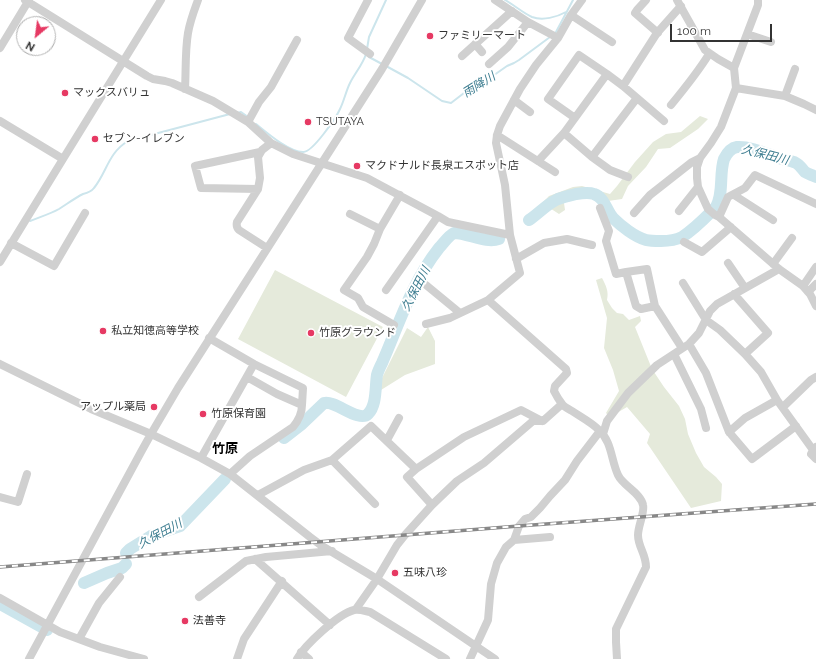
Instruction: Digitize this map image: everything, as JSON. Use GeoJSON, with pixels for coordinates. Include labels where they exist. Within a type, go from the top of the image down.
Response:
{"type":"FeatureCollection","features":[{"type":"Feature","properties":{"kind":"street"},"geometry":{"type":"LineString","coordinates":[[0,262],[161,0]]}},
{"type":"Feature","properties":{"kind":"street"},"geometry":{"type":"LineString","coordinates":[[185,89],[187,37],[198,0]]}},
{"type":"Feature","properties":{"kind":"street"},"geometry":{"type":"LineString","coordinates":[[368,0],[348,38],[370,54]]}},
{"type":"Feature","properties":{"kind":"street"},"geometry":{"type":"LineString","coordinates":[[29,659],[141,452],[178,388],[382,69],[422,0]]}},
{"type":"Feature","properties":{"kind":"street"},"geometry":{"type":"LineString","coordinates":[[495,0],[528,22],[558,38]]}},
{"type":"Feature","properties":{"kind":"street"},"geometry":{"type":"LineString","coordinates":[[426,324],[450,318],[488,300],[520,273],[510,235],[505,185],[496,143],[497,135],[500,126],[520,89],[536,65],[558,38],[571,15],[582,0]]}},
{"type":"Feature","properties":{"kind":"street"},"geometry":{"type":"LineString","coordinates":[[646,0],[635,13],[658,33]]}},
{"type":"Feature","properties":{"kind":"street"},"geometry":{"type":"LineString","coordinates":[[758,0],[758,5],[734,68],[736,88],[721,127],[700,158],[697,167],[698,188],[714,214],[806,289],[816,306]]}},
{"type":"Feature","properties":{"kind":"street"},"geometry":{"type":"LineString","coordinates":[[0,48],[28,1],[123,62],[153,79],[165,80],[213,100],[248,122],[271,143],[293,154],[367,178],[448,222],[510,235]]}},
{"type":"Feature","properties":{"kind":"street"},"geometry":{"type":"LineString","coordinates":[[624,86],[679,3],[705,50],[734,68]]}},
{"type":"Feature","properties":{"kind":"street"},"geometry":{"type":"LineString","coordinates":[[462,56],[512,11]]}},
{"type":"Feature","properties":{"kind":"street"},"geometry":{"type":"LineString","coordinates":[[571,15],[612,42]]}},
{"type":"Feature","properties":{"kind":"street"},"geometry":{"type":"LineString","coordinates":[[489,64],[508,47],[528,22]]}},
{"type":"Feature","properties":{"kind":"street"},"geometry":{"type":"LineString","coordinates":[[747,34],[771,42]]}},
{"type":"Feature","properties":{"kind":"street"},"geometry":{"type":"LineString","coordinates":[[248,122],[259,102],[271,87],[297,40]]}},
{"type":"Feature","properties":{"kind":"street"},"geometry":{"type":"LineString","coordinates":[[475,44],[482,52]]}},
{"type":"Feature","properties":{"kind":"street"},"geometry":{"type":"LineString","coordinates":[[671,105],[688,85],[710,54]]}},
{"type":"Feature","properties":{"kind":"street"},"geometry":{"type":"LineString","coordinates":[[575,118],[548,99],[579,55],[624,86],[664,121]]}},
{"type":"Feature","properties":{"kind":"street"},"geometry":{"type":"LineString","coordinates":[[785,96],[796,69]]}},
{"type":"Feature","properties":{"kind":"street"},"geometry":{"type":"LineString","coordinates":[[538,161],[564,132],[607,74]]}},
{"type":"Feature","properties":{"kind":"street"},"geometry":{"type":"LineString","coordinates":[[736,88],[785,96],[816,110]]}},
{"type":"Feature","properties":{"kind":"street"},"geometry":{"type":"LineString","coordinates":[[592,157],[638,98]]}},
{"type":"Feature","properties":{"kind":"street"},"geometry":{"type":"LineString","coordinates":[[514,100],[530,112]]}},
{"type":"Feature","properties":{"kind":"street"},"geometry":{"type":"LineString","coordinates":[[0,121],[63,159]]}},
{"type":"Feature","properties":{"kind":"street"},"geometry":{"type":"LineString","coordinates":[[564,132],[592,157],[610,170],[628,177]]}},
{"type":"Feature","properties":{"kind":"street"},"geometry":{"type":"LineString","coordinates":[[497,135],[555,172]]}},
{"type":"Feature","properties":{"kind":"street"},"geometry":{"type":"LineString","coordinates":[[258,189],[201,188],[195,166],[260,152],[271,143]]}},
{"type":"Feature","properties":{"kind":"street"},"geometry":{"type":"LineString","coordinates":[[260,152],[258,157],[260,178],[258,189],[236,225],[239,230],[267,248]]}},
{"type":"Feature","properties":{"kind":"street"},"geometry":{"type":"LineString","coordinates":[[634,213],[650,194],[692,162],[700,158]]}},
{"type":"Feature","properties":{"kind":"street"},"geometry":{"type":"LineString","coordinates":[[714,214],[728,198],[745,188],[754,175],[816,204]]}},
{"type":"Feature","properties":{"kind":"street"},"geometry":{"type":"LineString","coordinates":[[679,211],[698,188]]}},
{"type":"Feature","properties":{"kind":"street"},"geometry":{"type":"LineString","coordinates":[[394,325],[364,307],[358,298],[344,290],[367,257],[380,229],[400,195]]}},
{"type":"Feature","properties":{"kind":"street"},"geometry":{"type":"LineString","coordinates":[[734,195],[773,220]]}},
{"type":"Feature","properties":{"kind":"street"},"geometry":{"type":"LineString","coordinates":[[600,208],[609,231],[606,240],[616,274],[646,269],[656,306],[706,373],[729,432],[752,459],[796,426]]}},
{"type":"Feature","properties":{"kind":"street"},"geometry":{"type":"LineString","coordinates":[[11,243],[54,266],[86,213]]}},
{"type":"Feature","properties":{"kind":"street"},"geometry":{"type":"LineString","coordinates":[[350,214],[380,229]]}},
{"type":"Feature","properties":{"kind":"street"},"geometry":{"type":"LineString","coordinates":[[386,290],[438,216]]}},
{"type":"Feature","properties":{"kind":"street"},"geometry":{"type":"LineString","coordinates":[[684,242],[702,252],[731,227]]}},
{"type":"Feature","properties":{"kind":"street"},"geometry":{"type":"LineString","coordinates":[[514,540],[519,526],[525,519],[531,517],[540,508],[564,480],[577,461],[601,432],[607,421],[628,393],[657,365],[686,346],[699,333],[710,311],[717,304],[745,288],[776,266],[792,238]]}},
{"type":"Feature","properties":{"kind":"street"},"geometry":{"type":"LineString","coordinates":[[516,259],[544,243],[567,239],[592,244]]}},
{"type":"Feature","properties":{"kind":"street"},"geometry":{"type":"LineString","coordinates":[[728,263],[745,288]]}},
{"type":"Feature","properties":{"kind":"street"},"geometry":{"type":"LineString","coordinates":[[806,289],[816,267]]}},
{"type":"Feature","properties":{"kind":"street"},"geometry":{"type":"LineString","coordinates":[[626,272],[636,306],[640,309],[656,306]]}},
{"type":"Feature","properties":{"kind":"street"},"geometry":{"type":"LineString","coordinates":[[683,283],[706,320],[720,330],[761,372],[777,400],[815,449],[811,454],[816,459]]}},
{"type":"Feature","properties":{"kind":"street"},"geometry":{"type":"LineString","coordinates":[[806,289],[816,284]]}},
{"type":"Feature","properties":{"kind":"street"},"geometry":{"type":"LineString","coordinates":[[426,285],[460,314]]}},
{"type":"Feature","properties":{"kind":"street"},"geometry":{"type":"LineString","coordinates":[[734,294],[768,333],[745,354]]}},
{"type":"Feature","properties":{"kind":"street"},"geometry":{"type":"LineString","coordinates":[[488,300],[566,369],[567,373],[555,386],[554,391],[562,404],[591,423],[601,432],[610,449],[618,476],[640,497],[643,504],[644,509],[638,536],[640,546],[646,560],[646,567],[616,629],[617,659]]}},
{"type":"Feature","properties":{"kind":"street"},"geometry":{"type":"LineString","coordinates":[[209,338],[254,364],[303,388],[302,411],[293,427],[250,456],[230,474]]}},
{"type":"Feature","properties":{"kind":"street"},"geometry":{"type":"LineString","coordinates":[[674,354],[701,409],[706,428]]}},
{"type":"Feature","properties":{"kind":"street"},"geometry":{"type":"LineString","coordinates":[[0,364],[91,409],[151,434],[230,474],[310,537],[377,579],[495,659]]}},
{"type":"Feature","properties":{"kind":"street"},"geometry":{"type":"LineString","coordinates":[[201,458],[254,364]]}},
{"type":"Feature","properties":{"kind":"street"},"geometry":{"type":"LineString","coordinates":[[783,407],[816,377]]}},
{"type":"Feature","properties":{"kind":"street"},"geometry":{"type":"LineString","coordinates":[[247,378],[302,405]]}},
{"type":"Feature","properties":{"kind":"street"},"geometry":{"type":"LineString","coordinates":[[729,432],[745,418],[777,400]]}},
{"type":"Feature","properties":{"kind":"street"},"geometry":{"type":"LineString","coordinates":[[309,659],[299,656],[322,631],[346,613],[356,609],[405,535],[432,505],[457,481],[484,463],[533,421],[543,421],[562,404]]}},
{"type":"Feature","properties":{"kind":"street"},"geometry":{"type":"LineString","coordinates":[[432,505],[407,477],[416,469],[464,437],[521,410],[543,421]]}},
{"type":"Feature","properties":{"kind":"street"},"geometry":{"type":"LineString","coordinates":[[387,440],[399,418]]}},
{"type":"Feature","properties":{"kind":"street"},"geometry":{"type":"LineString","coordinates":[[258,495],[304,470],[332,460],[371,426],[416,469]]}},
{"type":"Feature","properties":{"kind":"street"},"geometry":{"type":"LineString","coordinates":[[332,460],[375,504]]}},
{"type":"Feature","properties":{"kind":"street"},"geometry":{"type":"LineString","coordinates":[[0,497],[18,502],[27,474]]}},
{"type":"Feature","properties":{"kind":"street"},"geometry":{"type":"LineString","coordinates":[[470,659],[488,620],[491,584],[497,563],[506,546],[514,540],[550,537]]}},
{"type":"Feature","properties":{"kind":"street"},"geometry":{"type":"LineString","coordinates":[[199,597],[246,560],[332,551]]}},
{"type":"Feature","properties":{"kind":"street"},"geometry":{"type":"LineString","coordinates":[[255,559],[282,581],[330,625]]}},
{"type":"Feature","properties":{"kind":"street"},"geometry":{"type":"LineString","coordinates":[[79,639],[99,603],[120,576]]}},
{"type":"Feature","properties":{"kind":"street"},"geometry":{"type":"LineString","coordinates":[[237,659],[244,639],[282,581]]}},
{"type":"Feature","properties":{"kind":"street"},"geometry":{"type":"LineString","coordinates":[[0,598],[60,632],[100,647],[132,657],[144,659]]}},
{"type":"Feature","properties":{"kind":"street"},"geometry":{"type":"LineString","coordinates":[[356,609],[370,612],[446,659]]}},
{"type":"Feature","properties":{"kind":"shaded area"},"geometry":{"type":"Polygon","coordinates":[[[700,116],[708,119],[698,129],[670,148],[658,149],[646,167],[628,186],[622,199],[608,201],[594,194],[587,193],[562,198],[565,210],[559,214],[542,203],[549,196],[573,187],[582,186],[610,194],[653,142],[666,134],[681,132],[700,116]]]}},
{"type":"Feature","properties":{"kind":"shaded area","name":"竹原グラウンド"},"geometry":{"type":"Polygon","coordinates":[[[275,270],[383,327],[346,397],[238,339],[275,270]]]}},
{"type":"Feature","properties":{"kind":"shaded area"},"geometry":{"type":"Polygon","coordinates":[[[602,278],[606,286],[608,297],[607,300],[617,313],[623,314],[629,320],[640,316],[641,321],[635,327],[652,369],[679,406],[685,419],[688,434],[704,467],[722,484],[721,501],[691,508],[647,443],[650,434],[627,407],[610,417],[606,413],[619,391],[613,370],[604,348],[607,318],[596,280],[602,278]]]}},
{"type":"Feature","properties":{"kind":"shaded area"},"geometry":{"type":"Polygon","coordinates":[[[428,327],[435,341],[435,364],[405,375],[381,390],[380,382],[407,328],[421,337],[428,327]]]}},
{"type":"Feature","properties":{"kind":"waterway"},"geometry":{"type":"LineString","coordinates":[[367,49],[369,37],[386,0]]}},
{"type":"Feature","properties":{"kind":"waterway"},"geometry":{"type":"LineString","coordinates":[[505,0],[532,17],[541,19],[550,18],[566,12]]}},
{"type":"Feature","properties":{"kind":"waterway","name":"雨降川"},"geometry":{"type":"LineString","coordinates":[[555,33],[573,0]]}},
{"type":"Feature","properties":{"kind":"waterway","name":"雨降川"},"geometry":{"type":"LineString","coordinates":[[386,66],[408,78],[442,101],[451,103],[464,93],[519,60],[550,37]]}},
{"type":"Feature","properties":{"kind":"waterway"},"geometry":{"type":"LineString","coordinates":[[256,124],[285,146],[297,151],[307,151],[318,141],[338,113],[347,89],[366,54]]}},
{"type":"Feature","properties":{"kind":"waterway","name":"雨降川"},"geometry":{"type":"LineString","coordinates":[[369,57],[382,64]]}},
{"type":"Feature","properties":{"kind":"waterway"},"geometry":{"type":"LineString","coordinates":[[237,113],[241,112],[248,117]]}},
{"type":"Feature","properties":{"kind":"waterway"},"geometry":{"type":"LineString","coordinates":[[30,221],[56,211],[92,190],[116,151],[128,141],[230,114]]}},
{"type":"Feature","properties":{"kind":"waterway","name":"久保田川"},"geometry":{"type":"LineString","coordinates":[[529,220],[549,204],[558,199],[576,194],[590,193],[601,198],[613,218],[633,234],[646,240],[669,241],[675,240],[687,234],[716,207],[720,196],[724,159],[733,148],[742,147],[754,149],[794,162],[805,172],[816,177]]}},
{"type":"Feature","properties":{"kind":"waterway","name":"久保田川"},"geometry":{"type":"LineString","coordinates":[[284,438],[302,424],[324,403],[329,403],[359,416],[368,414],[373,406],[378,372],[400,318],[429,261],[454,233],[488,240],[499,239]]}},
{"type":"Feature","properties":{"kind":"waterway","name":"久保田川"},"geometry":{"type":"LineString","coordinates":[[126,553],[151,536],[180,526],[225,479]]}},
{"type":"Feature","properties":{"kind":"waterway","name":"久保田川"},"geometry":{"type":"LineString","coordinates":[[84,583],[122,568],[126,564]]}},
{"type":"Feature","properties":{"kind":"waterway","name":"久保田川"},"geometry":{"type":"LineString","coordinates":[[0,604],[47,630]]}},
{"type":"Feature","properties":{"kind":"railway"},"geometry":{"type":"LineString","coordinates":[[0,567],[816,504]]}},
{"type":"Feature","properties":{"kind":"place","name":"ファミリーマート"},"geometry":{"type":"Point","coordinates":[430,36]}},
{"type":"Feature","properties":{"kind":"place","name":"マックスバリュ"},"geometry":{"type":"Point","coordinates":[65,93]}},
{"type":"Feature","properties":{"kind":"place","name":"TSUTAYA"},"geometry":{"type":"Point","coordinates":[308,122]}},
{"type":"Feature","properties":{"kind":"place","name":"セブン-イレブン"},"geometry":{"type":"Point","coordinates":[95,139]}},
{"type":"Feature","properties":{"kind":"place","name":"マクドナルド長泉エスポット店"},"geometry":{"type":"Point","coordinates":[357,166]}},
{"type":"Feature","properties":{"kind":"place","name":"私立知徳高等学校"},"geometry":{"type":"Point","coordinates":[103,331]}},
{"type":"Feature","properties":{"kind":"place","name":"竹原グラウンド"},"geometry":{"type":"Point","coordinates":[311,333]}},
{"type":"Feature","properties":{"kind":"place","name":"アップル薬局"},"geometry":{"type":"Point","coordinates":[154,407]}},
{"type":"Feature","properties":{"kind":"place","name":"竹原保育園"},"geometry":{"type":"Point","coordinates":[203,414]}},
{"type":"Feature","properties":{"kind":"place","name":"五味八珍"},"geometry":{"type":"Point","coordinates":[395,573]}},
{"type":"Feature","properties":{"kind":"place","name":"法善寺"},"geometry":{"type":"Point","coordinates":[185,621]}},
{"type":"Feature","properties":{"kind":"district","name":"竹原"},"geometry":{"type":"Point","coordinates":[225,449]}}]}
